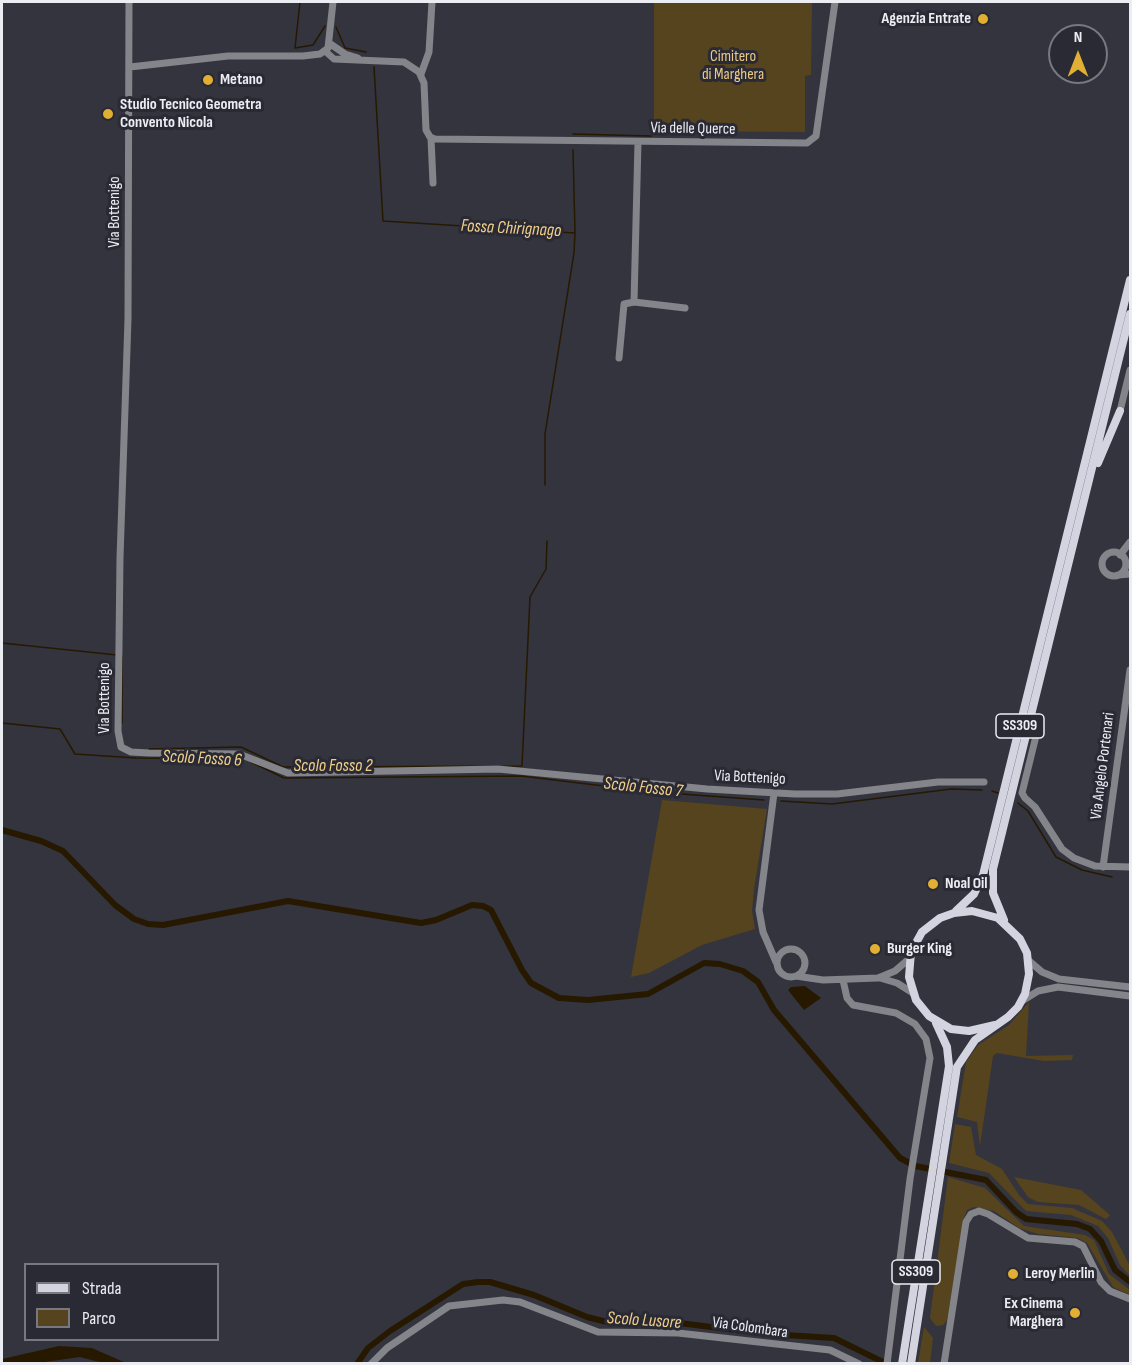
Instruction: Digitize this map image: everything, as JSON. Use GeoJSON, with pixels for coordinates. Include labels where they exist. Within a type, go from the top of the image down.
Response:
{"type":"FeatureCollection","features":[{"type":"Feature","properties":{"kind":"main road","name":"SS309"},"geometry":{"type":"LineString","coordinates":[[995,1025],[969,1031],[951,1029],[934,1020],[924,1011],[913,993],[909,977],[909,960],[922,932],[933,922],[954,913],[974,894],[983,875],[1131,280]]}},
{"type":"Feature","properties":{"kind":"main road","name":"SS309"},"geometry":{"type":"LineString","coordinates":[[1028,960],[1020,939],[1005,923],[995,901],[993,869],[1131,314]]}},
{"type":"Feature","properties":{"kind":"main road"},"geometry":{"type":"LineString","coordinates":[[1090,483],[1120,411]]}},
{"type":"Feature","properties":{"kind":"main road","name":"SS309"},"geometry":{"type":"LineString","coordinates":[[954,913],[981,912],[1005,923]]}},
{"type":"Feature","properties":{"kind":"main road"},"geometry":{"type":"LineString","coordinates":[[1022,1001],[1029,981],[1028,960]]}},
{"type":"Feature","properties":{"kind":"main road","name":"SS309"},"geometry":{"type":"LineString","coordinates":[[902,1364],[938,1157],[957,1067],[975,1040],[1008,1017],[1022,1001]]}},
{"type":"Feature","properties":{"kind":"main road","name":"SS309"},"geometry":{"type":"LineString","coordinates":[[934,1020],[947,1047],[949,1066],[938,1157]]}},
{"type":"Feature","properties":{"kind":"main road","name":"SS309"},"geometry":{"type":"LineString","coordinates":[[911,1364],[934,1181]]}},
{"type":"Feature","properties":{"kind":"street","name":"Via Bottenigo"},"geometry":{"type":"LineString","coordinates":[[129,2],[128,319],[117,731],[120,746],[131,752],[239,754],[288,772],[498,769],[774,793],[825,795],[938,782],[984,782]]}},
{"type":"Feature","properties":{"kind":"street"},"geometry":{"type":"LineString","coordinates":[[326,51],[329,43],[333,2]]}},
{"type":"Feature","properties":{"kind":"street"},"geometry":{"type":"LineString","coordinates":[[421,74],[429,52],[432,2]]}},
{"type":"Feature","properties":{"kind":"street","name":"Via delle Querce"},"geometry":{"type":"LineString","coordinates":[[431,138],[638,142],[811,142],[816,136],[835,2]]}},
{"type":"Feature","properties":{"kind":"street"},"geometry":{"type":"LineString","coordinates":[[329,43],[345,54],[366,60]]}},
{"type":"Feature","properties":{"kind":"street"},"geometry":{"type":"LineString","coordinates":[[130,67],[228,56],[303,56],[326,51]]}},
{"type":"Feature","properties":{"kind":"street"},"geometry":{"type":"LineString","coordinates":[[326,51],[334,59],[404,62],[421,74],[424,82],[426,128],[431,138],[433,183]]}},
{"type":"Feature","properties":{"kind":"street"},"geometry":{"type":"LineString","coordinates":[[634,302],[638,142]]}},
{"type":"Feature","properties":{"kind":"street"},"geometry":{"type":"LineString","coordinates":[[619,358],[623,306],[634,302],[685,308]]}},
{"type":"Feature","properties":{"kind":"street"},"geometry":{"type":"LineString","coordinates":[[1120,411],[1131,370]]}},
{"type":"Feature","properties":{"kind":"street"},"geometry":{"type":"LineString","coordinates":[[1118,575],[1124,570],[1131,542]]}},
{"type":"Feature","properties":{"kind":"street"},"geometry":{"type":"LineString","coordinates":[[1126,560],[1111,553],[1102,563],[1107,574],[1131,574]]}},
{"type":"Feature","properties":{"kind":"street","name":"Via Angelo Portenari"},"geometry":{"type":"LineString","coordinates":[[1103,867],[1131,670]]}},
{"type":"Feature","properties":{"kind":"street"},"geometry":{"type":"LineString","coordinates":[[1037,732],[1022,794],[1035,807],[1062,849],[1087,864],[1103,867],[1131,867]]}},
{"type":"Feature","properties":{"kind":"street"},"geometry":{"type":"LineString","coordinates":[[774,793],[759,910],[766,940],[777,968],[783,975],[814,979],[878,978],[897,983],[913,993]]}},
{"type":"Feature","properties":{"kind":"street"},"geometry":{"type":"LineString","coordinates":[[766,940],[800,952],[805,960],[804,966],[796,976]]}},
{"type":"Feature","properties":{"kind":"street"},"geometry":{"type":"LineString","coordinates":[[776,962],[780,954],[787,949]]}},
{"type":"Feature","properties":{"kind":"street"},"geometry":{"type":"LineString","coordinates":[[878,978],[895,971],[909,960]]}},
{"type":"Feature","properties":{"kind":"street"},"geometry":{"type":"LineString","coordinates":[[1028,960],[1042,972],[1059,979],[1131,987]]}},
{"type":"Feature","properties":{"kind":"street"},"geometry":{"type":"LineString","coordinates":[[804,966],[814,979]]}},
{"type":"Feature","properties":{"kind":"street"},"geometry":{"type":"LineString","coordinates":[[843,980],[850,1003],[904,1017],[918,1028],[928,1043],[929,1065],[914,1152],[887,1364]]}},
{"type":"Feature","properties":{"kind":"street"},"geometry":{"type":"LineString","coordinates":[[1022,1001],[1038,991],[1058,987],[1131,996]]}},
{"type":"Feature","properties":{"kind":"street"},"geometry":{"type":"LineString","coordinates":[[944,1364],[966,1222],[971,1214],[988,1214],[1028,1238],[1075,1242],[1083,1246],[1101,1282],[1110,1291],[1131,1299]]}},
{"type":"Feature","properties":{"kind":"street","name":"Via Colombara"},"geometry":{"type":"LineString","coordinates":[[371,1364],[387,1348],[449,1306],[503,1300],[520,1302],[598,1332],[678,1333],[830,1350],[859,1364]]}},
{"type":"Feature","properties":{"kind":"green space","name":"Cimitero di Marghera"},"geometry":{"type":"Polygon","coordinates":[[[654,2],[812,2],[811,75],[805,76],[805,132],[654,131],[654,2]]]}},
{"type":"Feature","properties":{"kind":"green space"},"geometry":{"type":"Polygon","coordinates":[[[662,800],[767,809],[754,889],[752,911],[755,929],[702,945],[649,973],[631,977],[662,800]]]}},
{"type":"Feature","properties":{"kind":"green space"},"geometry":{"type":"Polygon","coordinates":[[[1029,1002],[1026,1056],[1073,1055],[1072,1060],[1044,1061],[997,1053],[993,1056],[980,1146],[977,1122],[957,1117],[966,1062],[978,1045],[1009,1025],[1029,1002]]]}},
{"type":"Feature","properties":{"kind":"green space"},"geometry":{"type":"Polygon","coordinates":[[[955,1124],[971,1127],[976,1155],[1002,1169],[1019,1195],[1028,1204],[1072,1208],[1102,1221],[1112,1232],[1130,1266],[1130,1276],[1120,1265],[1108,1238],[1098,1226],[1071,1215],[1026,1211],[989,1173],[949,1163],[955,1124]]]}},
{"type":"Feature","properties":{"kind":"green space"},"geometry":{"type":"Polygon","coordinates":[[[948,1177],[985,1188],[1024,1226],[1085,1235],[1094,1240],[1109,1274],[1130,1290],[1130,1295],[1113,1287],[1087,1243],[1078,1238],[1038,1234],[1019,1228],[994,1211],[974,1207],[967,1210],[964,1218],[947,1320],[943,1325],[936,1326],[930,1318],[948,1177]]]}},
{"type":"Feature","properties":{"kind":"green space"},"geometry":{"type":"Polygon","coordinates":[[[1014,1177],[1081,1190],[1110,1215],[1106,1219],[1079,1205],[1038,1202],[1028,1197],[1014,1177]]]}},
{"type":"Feature","properties":{"kind":"green space"},"geometry":{"type":"Polygon","coordinates":[[[924,1327],[933,1338],[930,1363],[918,1363],[924,1327]]]}},
{"type":"Feature","properties":{"kind":"shaded area"},"geometry":{"type":"Polygon","coordinates":[[[805,986],[821,998],[804,1010],[788,990],[791,987],[805,986]]]}},
{"type":"Feature","properties":{"kind":"shaded area"},"geometry":{"type":"Polygon","coordinates":[[[59,1346],[92,1348],[126,1363],[103,1363],[80,1357],[38,1363],[2,1363],[2,1359],[59,1346]]]}},
{"type":"Feature","properties":{"kind":"waterway","name":"Fossa Chirignago"},"geometry":{"type":"LineString","coordinates":[[300,2],[295,48],[313,45],[325,26]]}},
{"type":"Feature","properties":{"kind":"waterway","name":"Fossa Chirignago"},"geometry":{"type":"LineString","coordinates":[[336,27],[345,48],[366,52]]}},
{"type":"Feature","properties":{"kind":"waterway","name":"Fossa Chirignago"},"geometry":{"type":"LineString","coordinates":[[374,67],[383,221],[575,233],[574,253],[545,434],[545,485]]}},
{"type":"Feature","properties":{"kind":"waterway"},"geometry":{"type":"LineString","coordinates":[[573,134],[651,136]]}},
{"type":"Feature","properties":{"kind":"waterway"},"geometry":{"type":"LineString","coordinates":[[573,150],[575,233]]}},
{"type":"Feature","properties":{"kind":"waterway","name":"Scolo Fosso 2"},"geometry":{"type":"LineString","coordinates":[[149,749],[241,747],[283,767],[522,766],[530,597],[546,569],[547,541]]}},
{"type":"Feature","properties":{"kind":"waterway","name":"Scolo Fosso 2"},"geometry":{"type":"LineString","coordinates":[[2,643],[117,655]]}},
{"type":"Feature","properties":{"kind":"waterway","name":"Scolo Fosso 2"},"geometry":{"type":"LineString","coordinates":[[122,656],[122,723]]}},
{"type":"Feature","properties":{"kind":"waterway","name":"Scolo Fosso 6"},"geometry":{"type":"LineString","coordinates":[[2,723],[60,729],[75,754],[136,758],[244,759]]}},
{"type":"Feature","properties":{"kind":"waterway","name":"Scolo Fosso 6"},"geometry":{"type":"LineString","coordinates":[[251,762],[284,778],[521,776],[654,792],[764,800]]}},
{"type":"Feature","properties":{"kind":"waterway","name":"Scolo Fosso 7"},"geometry":{"type":"LineString","coordinates":[[781,801],[832,804],[951,789],[982,790]]}},
{"type":"Feature","properties":{"kind":"waterway","name":"Scolo Fosso 7"},"geometry":{"type":"LineString","coordinates":[[992,791],[998,793]]}},
{"type":"Feature","properties":{"kind":"waterway","name":"Scolo Fosso 7"},"geometry":{"type":"LineString","coordinates":[[1018,803],[1028,811],[1056,857],[1082,870],[1112,877]]}},
{"type":"Feature","properties":{"kind":"waterway"},"geometry":{"type":"LineString","coordinates":[[2,830],[41,841],[63,851],[115,905],[134,919],[148,924],[163,925],[288,901],[421,923],[436,920],[472,905],[483,906],[491,910],[531,983],[559,998],[588,1000],[648,994],[704,963],[720,964],[743,971],[758,982],[774,1010],[900,1158],[915,1166],[986,1180],[1016,1212],[1026,1219],[1077,1224],[1090,1229],[1101,1241],[1115,1270],[1130,1282]]}},
{"type":"Feature","properties":{"kind":"waterway","name":"Scolo Lusore"},"geometry":{"type":"LineString","coordinates":[[357,1364],[368,1348],[390,1331],[463,1284],[478,1282],[490,1282],[534,1295],[587,1317],[611,1323],[671,1322],[768,1334],[834,1338],[887,1364]]}},
{"type":"Feature","properties":{"kind":"place","name":"Agenzia Entrate"},"geometry":{"type":"Point","coordinates":[983,19]}},
{"type":"Feature","properties":{"kind":"place","name":"Metano"},"geometry":{"type":"Point","coordinates":[208,80]}},
{"type":"Feature","properties":{"kind":"place","name":"Studio Tecnico Geometra Convento Nicola"},"geometry":{"type":"Point","coordinates":[108,114]}},
{"type":"Feature","properties":{"kind":"place","name":"Noal Oil"},"geometry":{"type":"Point","coordinates":[933,884]}},
{"type":"Feature","properties":{"kind":"place","name":"Burger King"},"geometry":{"type":"Point","coordinates":[875,949]}},
{"type":"Feature","properties":{"kind":"place","name":"Leroy Merlin"},"geometry":{"type":"Point","coordinates":[1013,1274]}},
{"type":"Feature","properties":{"kind":"place","name":"Ex Cinema Marghera"},"geometry":{"type":"Point","coordinates":[1075,1313]}}]}
